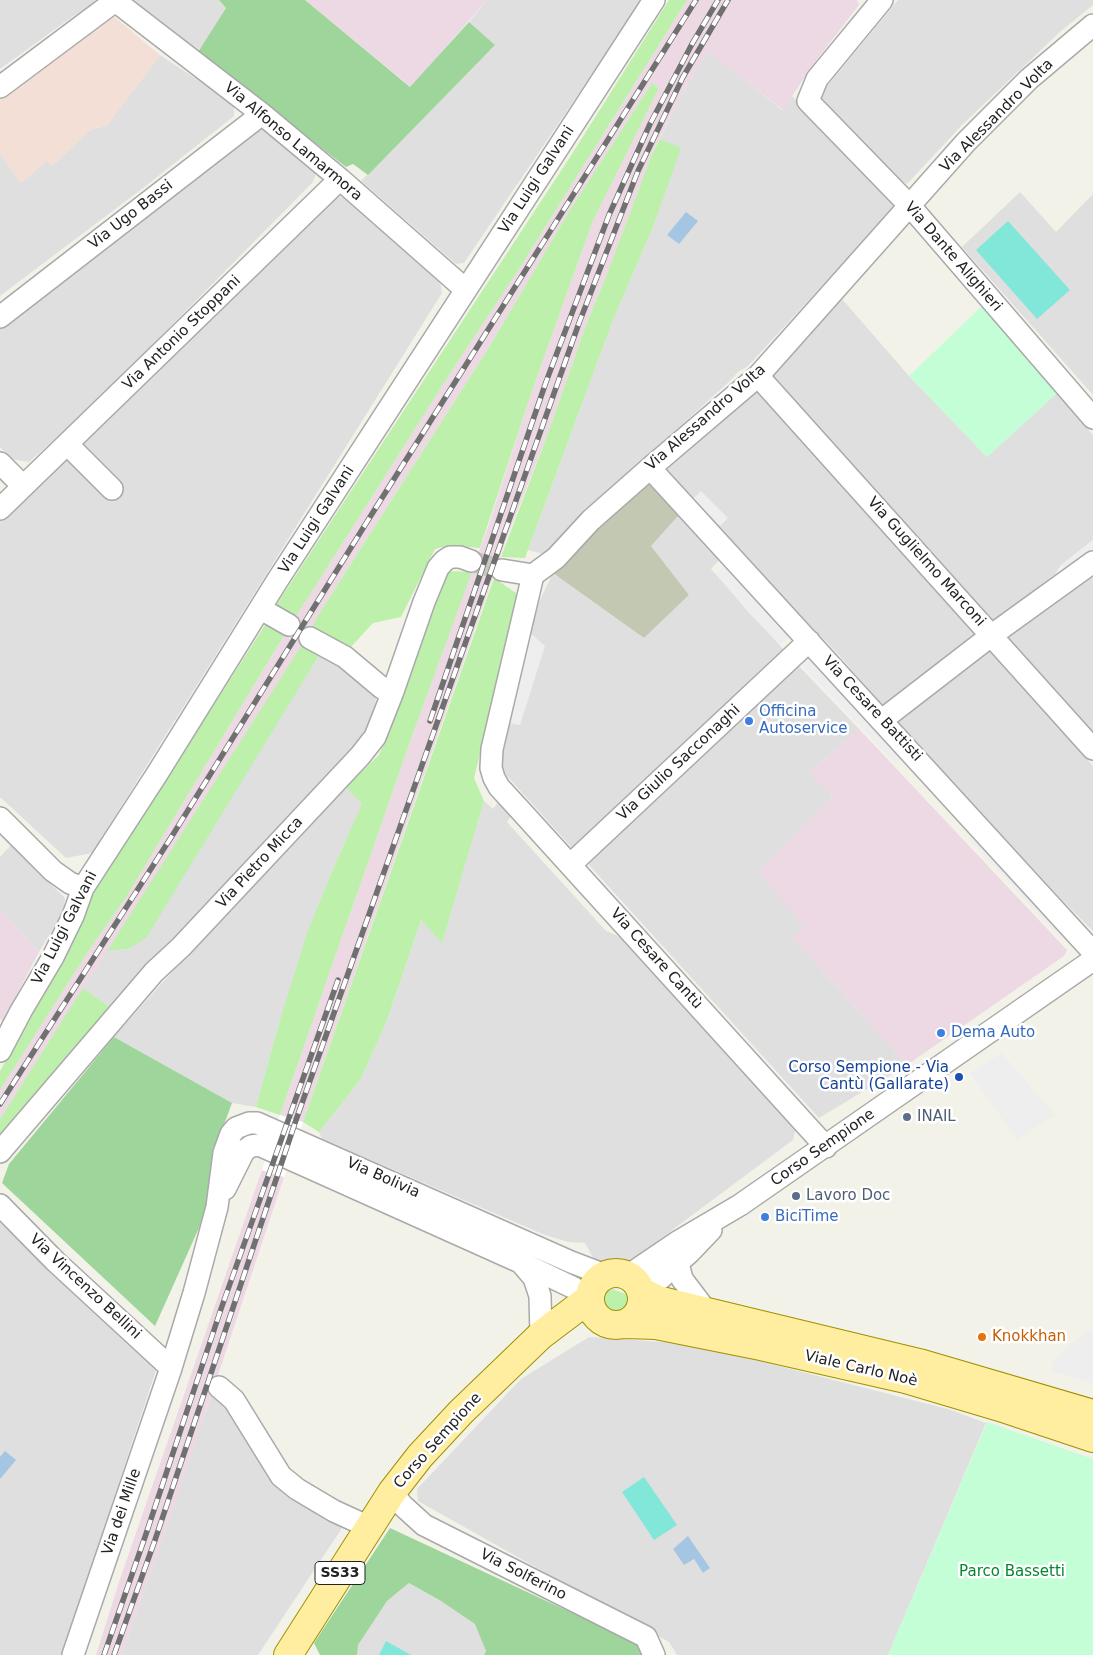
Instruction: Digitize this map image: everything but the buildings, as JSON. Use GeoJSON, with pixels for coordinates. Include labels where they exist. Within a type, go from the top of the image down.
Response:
{"type":"FeatureCollection","features":[{"type":"Feature","properties":{"kind":"main road","name":"Viale Carlo Noè"},"geometry":{"type":"LineString","coordinates":[[625,1281],[658,1300],[919,1363],[1093,1414]]}},
{"type":"Feature","properties":{"kind":"main road"},"geometry":{"type":"LineString","coordinates":[[625,1281],[642,1306],[636,1316],[605,1314],[594,1284],[625,1281]]}},
{"type":"Feature","properties":{"kind":"main road","name":"Viale Carlo Noè"},"geometry":{"type":"LineString","coordinates":[[605,1314],[761,1346],[906,1379],[1000,1407],[1093,1438]]}},
{"type":"Feature","properties":{"kind":"main road","name":"Corso Sempione"},"geometry":{"type":"LineString","coordinates":[[288,1655],[392,1492],[420,1456],[461,1412],[541,1335],[605,1314]]}},
{"type":"Feature","properties":{"kind":"main road","name":"Corso Sempione"},"geometry":{"type":"LineString","coordinates":[[494,1380],[605,1314]]}},
{"type":"Feature","properties":{"kind":"street","name":"Via Alfonso Lamarmora"},"geometry":{"type":"LineString","coordinates":[[115,0],[262,114],[340,179],[466,290]]}},
{"type":"Feature","properties":{"kind":"street"},"geometry":{"type":"LineString","coordinates":[[0,87],[115,0]]}},
{"type":"Feature","properties":{"kind":"street","name":"Via Luigi Galvani"},"geometry":{"type":"LineString","coordinates":[[0,1051],[53,957],[73,916],[83,888],[157,774],[282,573],[654,0]]}},
{"type":"Feature","properties":{"kind":"street","name":"Via Dante Alighieri"},"geometry":{"type":"LineString","coordinates":[[882,0],[817,79],[808,101],[910,206],[1093,418]]}},
{"type":"Feature","properties":{"kind":"street","name":"Via Alessandro Volta"},"geometry":{"type":"LineString","coordinates":[[533,575],[556,558],[591,520],[758,376],[973,135],[1030,79],[1093,25]]}},
{"type":"Feature","properties":{"kind":"street","name":"Via Ugo Bassi"},"geometry":{"type":"LineString","coordinates":[[0,316],[262,114]]}},
{"type":"Feature","properties":{"kind":"street","name":"Via Antonio Stoppani"},"geometry":{"type":"LineString","coordinates":[[0,509],[340,179]]}},
{"type":"Feature","properties":{"kind":"street","name":"Via Guglielmo Marconi"},"geometry":{"type":"LineString","coordinates":[[758,376],[1093,749]]}},
{"type":"Feature","properties":{"kind":"street"},"geometry":{"type":"LineString","coordinates":[[67,444],[112,490]]}},
{"type":"Feature","properties":{"kind":"street"},"geometry":{"type":"LineString","coordinates":[[0,464],[23,486]]}},
{"type":"Feature","properties":{"kind":"street","name":"Via Cesare Battisti"},"geometry":{"type":"LineString","coordinates":[[650,468],[1093,952]]}},
{"type":"Feature","properties":{"kind":"street","name":"Via Pietro Micca"},"geometry":{"type":"LineString","coordinates":[[0,1152],[154,972],[181,947],[360,756],[375,737],[438,568],[450,557],[460,557],[471,561]]}},
{"type":"Feature","properties":{"kind":"street"},"geometry":{"type":"LineString","coordinates":[[882,720],[1093,562]]}},
{"type":"Feature","properties":{"kind":"street"},"geometry":{"type":"LineString","coordinates":[[502,570],[533,575]]}},
{"type":"Feature","properties":{"kind":"street","name":"Via Cesare Cantù"},"geometry":{"type":"LineString","coordinates":[[533,575],[492,749],[491,768],[494,778],[570,865],[826,1146]]}},
{"type":"Feature","properties":{"kind":"street"},"geometry":{"type":"LineString","coordinates":[[261,609],[289,625]]}},
{"type":"Feature","properties":{"kind":"street"},"geometry":{"type":"LineString","coordinates":[[310,638],[345,657],[392,694]]}},
{"type":"Feature","properties":{"kind":"street","name":"Via Giulio Sacconaghi"},"geometry":{"type":"LineString","coordinates":[[570,865],[809,641]]}},
{"type":"Feature","properties":{"kind":"street"},"geometry":{"type":"LineString","coordinates":[[0,818],[53,871],[70,883],[83,888]]}},
{"type":"Feature","properties":{"kind":"street","name":"Corso Sempione"},"geometry":{"type":"LineString","coordinates":[[625,1281],[682,1240],[725,1215],[826,1146],[1093,960]]}},
{"type":"Feature","properties":{"kind":"street","name":"Via Bolivia"},"geometry":{"type":"LineString","coordinates":[[170,1368],[194,1293],[217,1207],[224,1154],[231,1134],[241,1124],[257,1122],[570,1262],[625,1281]]}},
{"type":"Feature","properties":{"kind":"street","name":"Via Bolivia"},"geometry":{"type":"LineString","coordinates":[[217,1207],[244,1151],[251,1146],[259,1145],[574,1288],[605,1314]]}},
{"type":"Feature","properties":{"kind":"street","name":"Via Vincenzo Bellini"},"geometry":{"type":"LineString","coordinates":[[0,1205],[55,1261],[170,1368]]}},
{"type":"Feature","properties":{"kind":"street","name":"Corso Sempione"},"geometry":{"type":"LineString","coordinates":[[625,1281],[678,1263],[725,1215]]}},
{"type":"Feature","properties":{"kind":"street"},"geometry":{"type":"LineString","coordinates":[[678,1263],[682,1279],[707,1312]]}},
{"type":"Feature","properties":{"kind":"street"},"geometry":{"type":"LineString","coordinates":[[522,1264],[534,1278],[540,1296],[541,1335]]}},
{"type":"Feature","properties":{"kind":"street","name":"Via dei Mille"},"geometry":{"type":"LineString","coordinates":[[73,1655],[170,1368]]}},
{"type":"Feature","properties":{"kind":"street"},"geometry":{"type":"LineString","coordinates":[[219,1387],[234,1400],[281,1476],[297,1489],[334,1511],[369,1527]]}},
{"type":"Feature","properties":{"kind":"street","name":"Via Solferino"},"geometry":{"type":"LineString","coordinates":[[392,1492],[402,1505],[424,1525],[646,1637],[654,1655]]}},
{"type":"Feature","properties":{"kind":"shaded area"},"geometry":{"type":"Polygon","coordinates":[[[0,0],[94,0],[97,2],[72,17],[0,69],[0,0]]]}},
{"type":"Feature","properties":{"kind":"shaded area"},"geometry":{"type":"Polygon","coordinates":[[[130,0],[219,0],[226,8],[198,52],[130,0]]]}},
{"type":"Feature","properties":{"kind":"shaded area"},"geometry":{"type":"Polygon","coordinates":[[[305,0],[487,0],[411,87],[305,0]]]}},
{"type":"Feature","properties":{"kind":"shaded area"},"geometry":{"type":"Polygon","coordinates":[[[487,0],[642,0],[464,263],[456,264],[361,181],[495,45],[469,22],[487,0]]]}},
{"type":"Feature","properties":{"kind":"shaded area"},"geometry":{"type":"Polygon","coordinates":[[[687,0],[857,0],[859,5],[812,66],[783,110],[708,51],[681,96],[652,154],[585,328],[547,436],[507,537],[303,1122],[280,1115],[412,736],[487,530],[532,391],[592,223],[659,88],[652,83],[570,210],[488,349],[319,614],[300,649],[0,1119],[0,1090],[87,953],[125,899],[286,632],[451,372],[519,269],[687,0]]]}},
{"type":"Feature","properties":{"kind":"shaded area"},"geometry":{"type":"Polygon","coordinates":[[[898,0],[1093,0],[1093,5],[1061,31],[962,125],[907,184],[897,178],[818,97],[898,0]]]}},
{"type":"Feature","properties":{"kind":"shaded area"},"geometry":{"type":"Polygon","coordinates":[[[111,14],[160,55],[107,125],[90,130],[52,166],[47,161],[21,183],[0,153],[0,95],[111,14]]]}},
{"type":"Feature","properties":{"kind":"shaded area"},"geometry":{"type":"Polygon","coordinates":[[[708,50],[782,110],[792,96],[894,204],[893,209],[748,366],[738,372],[597,502],[547,555],[528,550],[613,320],[653,227],[680,148],[660,139],[681,96],[708,50]]]}},
{"type":"Feature","properties":{"kind":"shaded area"},"geometry":{"type":"Polygon","coordinates":[[[160,55],[234,104],[234,116],[147,185],[0,296],[0,153],[21,183],[47,160],[52,166],[90,130],[107,125],[160,55]]]}},
{"type":"Feature","properties":{"kind":"shaded area"},"geometry":{"type":"Polygon","coordinates":[[[263,127],[316,173],[313,182],[94,404],[29,462],[12,459],[0,447],[0,329],[263,127]]]}},
{"type":"Feature","properties":{"kind":"shaded area"},"geometry":{"type":"Polygon","coordinates":[[[1020,192],[1056,232],[1093,194],[1093,395],[962,247],[1020,192]]]}},
{"type":"Feature","properties":{"kind":"shaded area"},"geometry":{"type":"Polygon","coordinates":[[[345,195],[440,281],[442,293],[92,853],[66,858],[0,797],[0,522],[124,398],[330,200],[345,195]]]}},
{"type":"Feature","properties":{"kind":"shaded area"},"geometry":{"type":"Polygon","coordinates":[[[686,212],[698,221],[679,244],[667,235],[686,212]]]}},
{"type":"Feature","properties":{"kind":"shaded area"},"geometry":{"type":"Polygon","coordinates":[[[1008,221],[1070,290],[1037,319],[976,250],[1008,221]]]}},
{"type":"Feature","properties":{"kind":"shaded area"},"geometry":{"type":"Polygon","coordinates":[[[842,299],[909,376],[987,457],[1057,393],[1093,435],[1093,540],[1061,565],[1055,574],[997,621],[989,618],[773,376],[806,335],[842,299]]]}},
{"type":"Feature","properties":{"kind":"shaded area"},"geometry":{"type":"Polygon","coordinates":[[[755,385],[976,635],[885,709],[839,655],[661,472],[755,385]]]}},
{"type":"Feature","properties":{"kind":"shaded area"},"geometry":{"type":"Polygon","coordinates":[[[646,476],[679,515],[651,546],[689,595],[644,638],[553,573],[582,536],[646,476]]]}},
{"type":"Feature","properties":{"kind":"shaded area"},"geometry":{"type":"Polygon","coordinates":[[[701,491],[728,518],[720,526],[693,499],[701,491]]]}},
{"type":"Feature","properties":{"kind":"shaded area"},"geometry":{"type":"Polygon","coordinates":[[[679,515],[721,558],[711,569],[784,650],[572,848],[499,767],[510,723],[520,725],[526,629],[553,573],[644,638],[689,595],[651,546],[679,515]]]}},
{"type":"Feature","properties":{"kind":"shaded area"},"geometry":{"type":"Polygon","coordinates":[[[1093,540],[1093,554],[1068,573],[1061,565],[1093,540]]]}},
{"type":"Feature","properties":{"kind":"shaded area"},"geometry":{"type":"Polygon","coordinates":[[[725,565],[789,637],[780,645],[749,613],[716,574],[725,565]]]}},
{"type":"Feature","properties":{"kind":"shaded area"},"geometry":{"type":"Polygon","coordinates":[[[1091,576],[1093,578],[1093,738],[1006,642],[1007,636],[1091,576]]]}},
{"type":"Feature","properties":{"kind":"shaded area"},"geometry":{"type":"Polygon","coordinates":[[[526,629],[545,646],[520,725],[510,723],[526,629]]]}},
{"type":"Feature","properties":{"kind":"shaded area"},"geometry":{"type":"Polygon","coordinates":[[[990,650],[1093,766],[1093,931],[1062,900],[897,721],[990,650]]]}},
{"type":"Feature","properties":{"kind":"shaded area"},"geometry":{"type":"Polygon","coordinates":[[[321,652],[377,694],[371,722],[362,741],[113,1009],[83,988],[107,951],[128,949],[321,652]]]}},
{"type":"Feature","properties":{"kind":"shaded area"},"geometry":{"type":"Polygon","coordinates":[[[809,657],[904,757],[896,764],[801,664],[809,657]]]}},
{"type":"Feature","properties":{"kind":"shaded area"},"geometry":{"type":"Polygon","coordinates":[[[796,663],[859,729],[809,773],[833,796],[759,872],[805,927],[793,938],[907,1065],[819,1118],[589,865],[591,854],[796,663]]]}},
{"type":"Feature","properties":{"kind":"shaded area"},"geometry":{"type":"Polygon","coordinates":[[[859,729],[1067,950],[1064,956],[907,1065],[793,938],[804,927],[758,872],[833,796],[809,773],[859,729]]]}},
{"type":"Feature","properties":{"kind":"shaded area"},"geometry":{"type":"Polygon","coordinates":[[[346,787],[363,803],[331,874],[278,1027],[256,1107],[232,1103],[114,1037],[286,845],[346,787]]]}},
{"type":"Feature","properties":{"kind":"shaded area"},"geometry":{"type":"Polygon","coordinates":[[[500,800],[513,814],[507,822],[606,931],[623,938],[796,1127],[793,1140],[636,1257],[620,1266],[595,1261],[585,1243],[568,1242],[545,1235],[322,1139],[319,1132],[361,1079],[387,1020],[421,920],[442,942],[484,801],[493,809],[500,800]]]}},
{"type":"Feature","properties":{"kind":"shaded area"},"geometry":{"type":"Polygon","coordinates":[[[976,832],[1068,933],[1061,939],[968,838],[976,832]]]}},
{"type":"Feature","properties":{"kind":"shaded area"},"geometry":{"type":"Polygon","coordinates":[[[11,845],[65,898],[63,912],[39,952],[0,910],[0,857],[11,845]]]}},
{"type":"Feature","properties":{"kind":"shaded area"},"geometry":{"type":"Polygon","coordinates":[[[0,910],[39,952],[3,1021],[0,1019],[0,910]]]}},
{"type":"Feature","properties":{"kind":"shaded area"},"geometry":{"type":"Polygon","coordinates":[[[1002,1053],[1055,1115],[1017,1140],[970,1073],[1002,1053]]]}},
{"type":"Feature","properties":{"kind":"shaded area"},"geometry":{"type":"Polygon","coordinates":[[[262,1170],[284,1177],[190,1459],[122,1655],[96,1655],[120,1579],[262,1170]]]}},
{"type":"Feature","properties":{"kind":"shaded area"},"geometry":{"type":"Polygon","coordinates":[[[0,1223],[157,1367],[62,1655],[0,1655],[0,1223]]]}},
{"type":"Feature","properties":{"kind":"shaded area"},"geometry":{"type":"Polygon","coordinates":[[[1089,1330],[1093,1332],[1093,1384],[1050,1370],[1056,1356],[1089,1330]]]}},
{"type":"Feature","properties":{"kind":"shaded area"},"geometry":{"type":"Polygon","coordinates":[[[589,1337],[692,1344],[948,1409],[986,1423],[888,1655],[677,1655],[669,1642],[418,1501],[417,1489],[521,1379],[589,1337]]]}},
{"type":"Feature","properties":{"kind":"shaded area"},"geometry":{"type":"Polygon","coordinates":[[[213,1391],[227,1402],[252,1442],[346,1522],[258,1655],[122,1655],[213,1391]]]}},
{"type":"Feature","properties":{"kind":"shaded area"},"geometry":{"type":"Polygon","coordinates":[[[5,1451],[16,1460],[0,1479],[0,1457],[5,1451]]]}},
{"type":"Feature","properties":{"kind":"shaded area"},"geometry":{"type":"Polygon","coordinates":[[[644,1477],[677,1525],[654,1540],[622,1492],[644,1477]]]}},
{"type":"Feature","properties":{"kind":"shaded area"},"geometry":{"type":"Polygon","coordinates":[[[688,1536],[710,1568],[703,1573],[694,1559],[684,1565],[673,1549],[688,1536]]]}},
{"type":"Feature","properties":{"kind":"shaded area"},"geometry":{"type":"Polygon","coordinates":[[[409,1583],[476,1624],[486,1651],[484,1655],[357,1655],[358,1645],[387,1601],[409,1583]]]}},
{"type":"Feature","properties":{"kind":"shaded area"},"geometry":{"type":"Polygon","coordinates":[[[386,1641],[411,1655],[379,1655],[386,1641]]]}},
{"type":"Feature","properties":{"kind":"green space"},"geometry":{"type":"Polygon","coordinates":[[[219,0],[305,0],[410,87],[469,22],[495,45],[368,175],[353,164],[346,167],[198,52],[226,8],[219,0]]]}},
{"type":"Feature","properties":{"kind":"green space"},"geometry":{"type":"Polygon","coordinates":[[[669,0],[687,0],[519,269],[451,372],[295,618],[275,607],[572,154],[669,0]]]}},
{"type":"Feature","properties":{"kind":"green space"},"geometry":{"type":"Polygon","coordinates":[[[652,83],[659,88],[592,223],[532,391],[480,548],[450,545],[435,549],[401,617],[373,623],[349,649],[311,628],[488,349],[570,210],[652,83]]]}},
{"type":"Feature","properties":{"kind":"green space"},"geometry":{"type":"Polygon","coordinates":[[[660,139],[681,148],[653,227],[613,320],[525,558],[501,557],[547,436],[585,328],[652,154],[660,139]]]}},
{"type":"Feature","properties":{"kind":"green space"},"geometry":{"type":"Polygon","coordinates":[[[982,306],[1057,393],[987,457],[909,376],[982,306]]]}},
{"type":"Feature","properties":{"kind":"green space"},"geometry":{"type":"Polygon","coordinates":[[[445,571],[472,572],[412,736],[280,1115],[256,1107],[306,936],[362,804],[346,787],[379,755],[391,726],[445,571]]]}},
{"type":"Feature","properties":{"kind":"green space"},"geometry":{"type":"Polygon","coordinates":[[[494,578],[519,595],[474,778],[484,801],[442,943],[421,920],[387,1020],[361,1079],[319,1132],[303,1122],[494,578]]]}},
{"type":"Feature","properties":{"kind":"green space"},"geometry":{"type":"Polygon","coordinates":[[[267,622],[286,632],[125,899],[87,953],[0,1090],[0,1071],[76,933],[90,898],[267,622]]]}},
{"type":"Feature","properties":{"kind":"green space"},"geometry":{"type":"Polygon","coordinates":[[[305,640],[321,652],[146,938],[128,949],[107,951],[305,640]]]}},
{"type":"Feature","properties":{"kind":"green space"},"geometry":{"type":"Polygon","coordinates":[[[83,988],[113,1009],[0,1139],[0,1119],[83,988]]]}},
{"type":"Feature","properties":{"kind":"green space"},"geometry":{"type":"Polygon","coordinates":[[[114,1037],[232,1103],[222,1130],[211,1201],[155,1326],[2,1183],[9,1164],[114,1037]]]}},
{"type":"Feature","properties":{"kind":"green space"},"geometry":{"type":"Polygon","coordinates":[[[612,1289],[628,1295],[629,1303],[618,1311],[607,1309],[599,1300],[601,1292],[612,1289]]]}},
{"type":"Feature","properties":{"kind":"green space","name":"Parco Bassetti"},"geometry":{"type":"Polygon","coordinates":[[[987,1422],[1093,1459],[1093,1655],[888,1655],[987,1422]]]}},
{"type":"Feature","properties":{"kind":"green space"},"geometry":{"type":"Polygon","coordinates":[[[390,1528],[645,1647],[647,1655],[484,1655],[486,1651],[475,1624],[441,1601],[409,1583],[387,1601],[358,1645],[357,1655],[320,1655],[314,1643],[390,1528]]]}},
{"type":"Feature","properties":{"kind":"pier"},"geometry":{"type":"Polygon","coordinates":[[[280,1115],[303,1122],[284,1177],[262,1170],[280,1115]]]}},
{"type":"Feature","properties":{"kind":"tunnel"},"geometry":{"type":"LineString","coordinates":[[471,561],[502,570]]}},
{"type":"Feature","properties":{"kind":"railway"},"geometry":{"type":"LineString","coordinates":[[0,1104],[172,836],[370,517],[696,0]]}},
{"type":"Feature","properties":{"kind":"railway"},"geometry":{"type":"LineString","coordinates":[[430,721],[546,382],[609,215],[650,124],[692,44],[718,0]]}},
{"type":"Feature","properties":{"kind":"railway"},"geometry":{"type":"LineString","coordinates":[[114,1655],[155,1540],[296,1120],[579,323],[638,171],[683,77],[728,0]]}},
{"type":"Feature","properties":{"kind":"railway"},"geometry":{"type":"LineString","coordinates":[[104,1655],[221,1309],[338,980]]}},
{"type":"Feature","properties":{"kind":"place","name":"Officina Autoservice"},"geometry":{"type":"Point","coordinates":[749,721]}},
{"type":"Feature","properties":{"kind":"place","name":"Dema Auto"},"geometry":{"type":"Point","coordinates":[941,1033]}},
{"type":"Feature","properties":{"kind":"place","name":"Corso Sempione - Via Cantù (Gallarate)"},"geometry":{"type":"Point","coordinates":[959,1077]}},
{"type":"Feature","properties":{"kind":"place","name":"INAIL"},"geometry":{"type":"Point","coordinates":[907,1117]}},
{"type":"Feature","properties":{"kind":"place","name":"Lavoro Doc"},"geometry":{"type":"Point","coordinates":[796,1196]}},
{"type":"Feature","properties":{"kind":"place","name":"BiciTime"},"geometry":{"type":"Point","coordinates":[765,1217]}},
{"type":"Feature","properties":{"kind":"place","name":"Knokkhan"},"geometry":{"type":"Point","coordinates":[982,1337]}}]}
